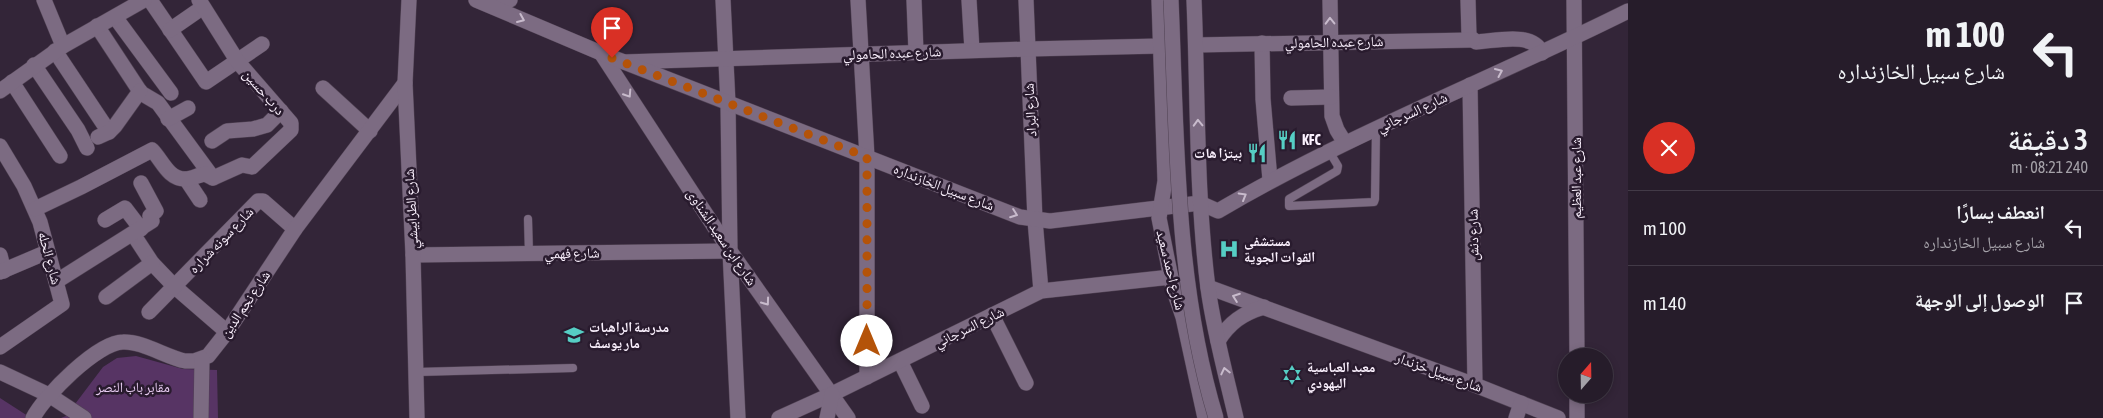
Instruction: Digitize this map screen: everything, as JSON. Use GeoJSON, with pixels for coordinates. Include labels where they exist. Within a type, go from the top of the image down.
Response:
{"type":"FeatureCollection","features":[{"type":"Feature","properties":{"kind":"street"},"geometry":{"type":"LineString","coordinates":[[44,0],[59,48],[104,135],[140,92]]}},
{"type":"Feature","properties":{"kind":"street"},"geometry":{"type":"LineString","coordinates":[[60,156],[4,87],[59,48],[144,0]]}},
{"type":"Feature","properties":{"kind":"street"},"geometry":{"type":"LineString","coordinates":[[150,0],[206,82],[262,44]]}},
{"type":"Feature","properties":{"kind":"street","name":"شارع الطرابيشي"},"geometry":{"type":"LineString","coordinates":[[409,0],[405,83],[414,255],[417,418]]}},
{"type":"Feature","properties":{"kind":"street","name":"شارع سبيل الخازنداره"},"geometry":{"type":"LineString","coordinates":[[476,0],[505,2],[601,53],[1020,217],[1050,221],[1200,203]]}},
{"type":"Feature","properties":{"kind":"street"},"geometry":{"type":"LineString","coordinates":[[723,0],[728,103],[730,251],[738,418]]}},
{"type":"Feature","properties":{"kind":"street"},"geometry":{"type":"LineString","coordinates":[[858,0],[867,157],[867,377]]}},
{"type":"Feature","properties":{"kind":"street"},"geometry":{"type":"LineString","coordinates":[[914,0],[916,52]]}},
{"type":"Feature","properties":{"kind":"street"},"geometry":{"type":"LineString","coordinates":[[968,0],[972,50]]}},
{"type":"Feature","properties":{"kind":"street","name":"شارع البراد"},"geometry":{"type":"LineString","coordinates":[[1026,0],[1035,220],[1041,291]]}},
{"type":"Feature","properties":{"kind":"street","name":"شارع احمد سعيد"},"geometry":{"type":"LineString","coordinates":[[1159,0],[1166,181],[1159,223],[1171,277],[1183,317],[1205,418]]}},
{"type":"Feature","properties":{"kind":"street"},"geometry":{"type":"LineString","coordinates":[[1170,0],[1179,198],[1188,284],[1203,368],[1216,418]]}},
{"type":"Feature","properties":{"kind":"street"},"geometry":{"type":"LineString","coordinates":[[1178,0],[1190,250],[1200,326],[1221,418]]}},
{"type":"Feature","properties":{"kind":"street"},"geometry":{"type":"LineString","coordinates":[[1194,0],[1200,203],[1208,287],[1218,341],[1236,418]]}},
{"type":"Feature","properties":{"kind":"street"},"geometry":{"type":"LineString","coordinates":[[1330,0],[1331,97],[1334,123],[1345,143]]}},
{"type":"Feature","properties":{"kind":"street"},"geometry":{"type":"LineString","coordinates":[[1468,0],[1469,36],[1472,40],[1476,42],[1527,40],[1536,44],[1542,53]]}},
{"type":"Feature","properties":{"kind":"street","name":"شارع عبد العظيم"},"geometry":{"type":"LineString","coordinates":[[1574,0],[1577,348]]}},
{"type":"Feature","properties":{"kind":"street"},"geometry":{"type":"LineString","coordinates":[[170,30],[198,6]]}},
{"type":"Feature","properties":{"kind":"street","name":"درب حسين"},"geometry":{"type":"LineString","coordinates":[[186,179],[205,174],[213,178],[242,165],[252,167],[291,130],[291,123],[238,62],[198,6]]}},
{"type":"Feature","properties":{"kind":"street","name":"شارع السرجاني"},"geometry":{"type":"LineString","coordinates":[[1200,203],[1218,211],[1270,180],[1345,143],[1575,38],[1628,11]]}},
{"type":"Feature","properties":{"kind":"street"},"geometry":{"type":"LineString","coordinates":[[115,17],[171,93]]}},
{"type":"Feature","properties":{"kind":"street"},"geometry":{"type":"LineString","coordinates":[[97,26],[140,92],[158,103],[213,178]]}},
{"type":"Feature","properties":{"kind":"street","name":"شارع عبده الحامولي"},"geometry":{"type":"LineString","coordinates":[[1196,45],[1331,41],[1472,40]]}},
{"type":"Feature","properties":{"kind":"street"},"geometry":{"type":"LineString","coordinates":[[1262,43],[1262,99],[1270,180]]}},
{"type":"Feature","properties":{"kind":"street","name":"شارع عبده الحامولي"},"geometry":{"type":"LineString","coordinates":[[624,62],[972,50],[1160,46]]}},
{"type":"Feature","properties":{"kind":"street","name":"شارع ابن سعيد الشناوى"},"geometry":{"type":"LineString","coordinates":[[601,53],[730,251],[848,418]]}},
{"type":"Feature","properties":{"kind":"street"},"geometry":{"type":"LineString","coordinates":[[34,65],[78,130],[87,148]]}},
{"type":"Feature","properties":{"kind":"street","name":"شارع نجم الدين"},"geometry":{"type":"LineString","coordinates":[[202,359],[208,356],[227,332],[295,229],[405,83]]}},
{"type":"Feature","properties":{"kind":"street","name":"شارع دنش"},"geometry":{"type":"LineString","coordinates":[[1470,85],[1475,385]]}},
{"type":"Feature","properties":{"kind":"street"},"geometry":{"type":"LineString","coordinates":[[323,88],[370,130]]}},
{"type":"Feature","properties":{"kind":"street"},"geometry":{"type":"LineString","coordinates":[[1291,98],[1331,97]]}},
{"type":"Feature","properties":{"kind":"street"},"geometry":{"type":"LineString","coordinates":[[168,119],[188,108]]}},
{"type":"Feature","properties":{"kind":"street"},"geometry":{"type":"LineString","coordinates":[[212,141],[227,131],[253,130],[267,125],[281,111]]}},
{"type":"Feature","properties":{"kind":"street","name":"شارع الحله"},"geometry":{"type":"LineString","coordinates":[[0,146],[24,186],[35,209],[57,282],[62,306],[0,347]]}},
{"type":"Feature","properties":{"kind":"street"},"geometry":{"type":"LineString","coordinates":[[35,209],[81,188],[152,150],[168,172],[173,176],[186,179],[200,200]]}},
{"type":"Feature","properties":{"kind":"street"},"geometry":{"type":"LineString","coordinates":[[57,282],[151,222],[150,216],[156,212],[141,183]]}},
{"type":"Feature","properties":{"kind":"street","name":"شارع سونه شراره"},"geometry":{"type":"LineString","coordinates":[[149,312],[260,200],[295,229]]}},
{"type":"Feature","properties":{"kind":"street"},"geometry":{"type":"LineString","coordinates":[[105,220],[125,208],[152,263],[175,287],[227,332]]}},
{"type":"Feature","properties":{"kind":"street","name":"شارع فهمي"},"geometry":{"type":"LineString","coordinates":[[414,255],[730,251]]}},
{"type":"Feature","properties":{"kind":"street"},"geometry":{"type":"LineString","coordinates":[[0,255],[2,271],[47,252]]}},
{"type":"Feature","properties":{"kind":"street"},"geometry":{"type":"LineString","coordinates":[[106,297],[152,263]]}},
{"type":"Feature","properties":{"kind":"street","name":"شارع السرجاني"},"geometry":{"type":"LineString","coordinates":[[779,418],[832,394],[1041,291],[1171,277]]}},
{"type":"Feature","properties":{"kind":"street","name":"شارع سبيل خزندار"},"geometry":{"type":"LineString","coordinates":[[1208,287],[1475,385],[1558,418]]}},
{"type":"Feature","properties":{"kind":"street"},"geometry":{"type":"LineString","coordinates":[[1218,341],[1237,319],[1264,307]]}},
{"type":"Feature","properties":{"kind":"street"},"geometry":{"type":"LineString","coordinates":[[992,315],[1026,383]]}},
{"type":"Feature","properties":{"kind":"street"},"geometry":{"type":"LineString","coordinates":[[33,418],[42,402],[62,382],[112,344],[131,342],[185,361],[202,359],[201,418]]}},
{"type":"Feature","properties":{"kind":"street"},"geometry":{"type":"LineString","coordinates":[[900,361],[922,406]]}},
{"type":"Feature","properties":{"kind":"street"},"geometry":{"type":"LineString","coordinates":[[0,372],[49,394],[84,418]]}},
{"type":"Feature","properties":{"kind":"street"},"geometry":{"type":"LineString","coordinates":[[827,418],[832,394]]}},
{"type":"Feature","properties":{"kind":"street"},"geometry":{"type":"LineString","coordinates":[[1516,418],[1522,403]]}},
{"type":"Feature","properties":{"kind":"street"},"geometry":{"type":"LineString","coordinates":[[1577,403],[1577,418]]}},
{"type":"Feature","properties":{"kind":"lane"},"geometry":{"type":"LineString","coordinates":[[1329,151],[1338,166],[1337,171],[1289,199],[1289,206],[1374,202],[1376,129]]}},
{"type":"Feature","properties":{"kind":"lane"},"geometry":{"type":"LineString","coordinates":[[528,219],[529,254]]}},
{"type":"Feature","properties":{"kind":"lane"},"geometry":{"type":"LineString","coordinates":[[416,372],[573,368]]}},
{"type":"Feature","properties":{"kind":"green space","name":"مقابر باب النصر"},"geometry":{"type":"Polygon","coordinates":[[[136,356],[183,369],[217,370],[218,418],[61,418],[66,416],[103,367],[117,358],[136,356]]]}},
{"type":"Feature","properties":{"kind":"green space"},"geometry":{"type":"Polygon","coordinates":[[[0,398],[31,418],[0,418],[0,398]]]}},
{"type":"Feature","properties":{"kind":"place","name":"KFC"},"geometry":{"type":"Point","coordinates":[1287,140]}},
{"type":"Feature","properties":{"kind":"place","name":"بيتزا هات"},"geometry":{"type":"Point","coordinates":[1257,153]}},
{"type":"Feature","properties":{"kind":"place","name":"مستشفى القوات الجوية"},"geometry":{"type":"Point","coordinates":[1229,249]}},
{"type":"Feature","properties":{"kind":"place","name":"مدرسة الراهبات مار يوسف"},"geometry":{"type":"Point","coordinates":[574,335]}},
{"type":"Feature","properties":{"kind":"place","name":"معبد العباسية اليهودي"},"geometry":{"type":"Point","coordinates":[1292,375]}},
{"type":"Feature","properties":{"kind":"route"},"geometry":{"type":"LineString","coordinates":[[612,58],[867,157],[867,341]]}}]}
